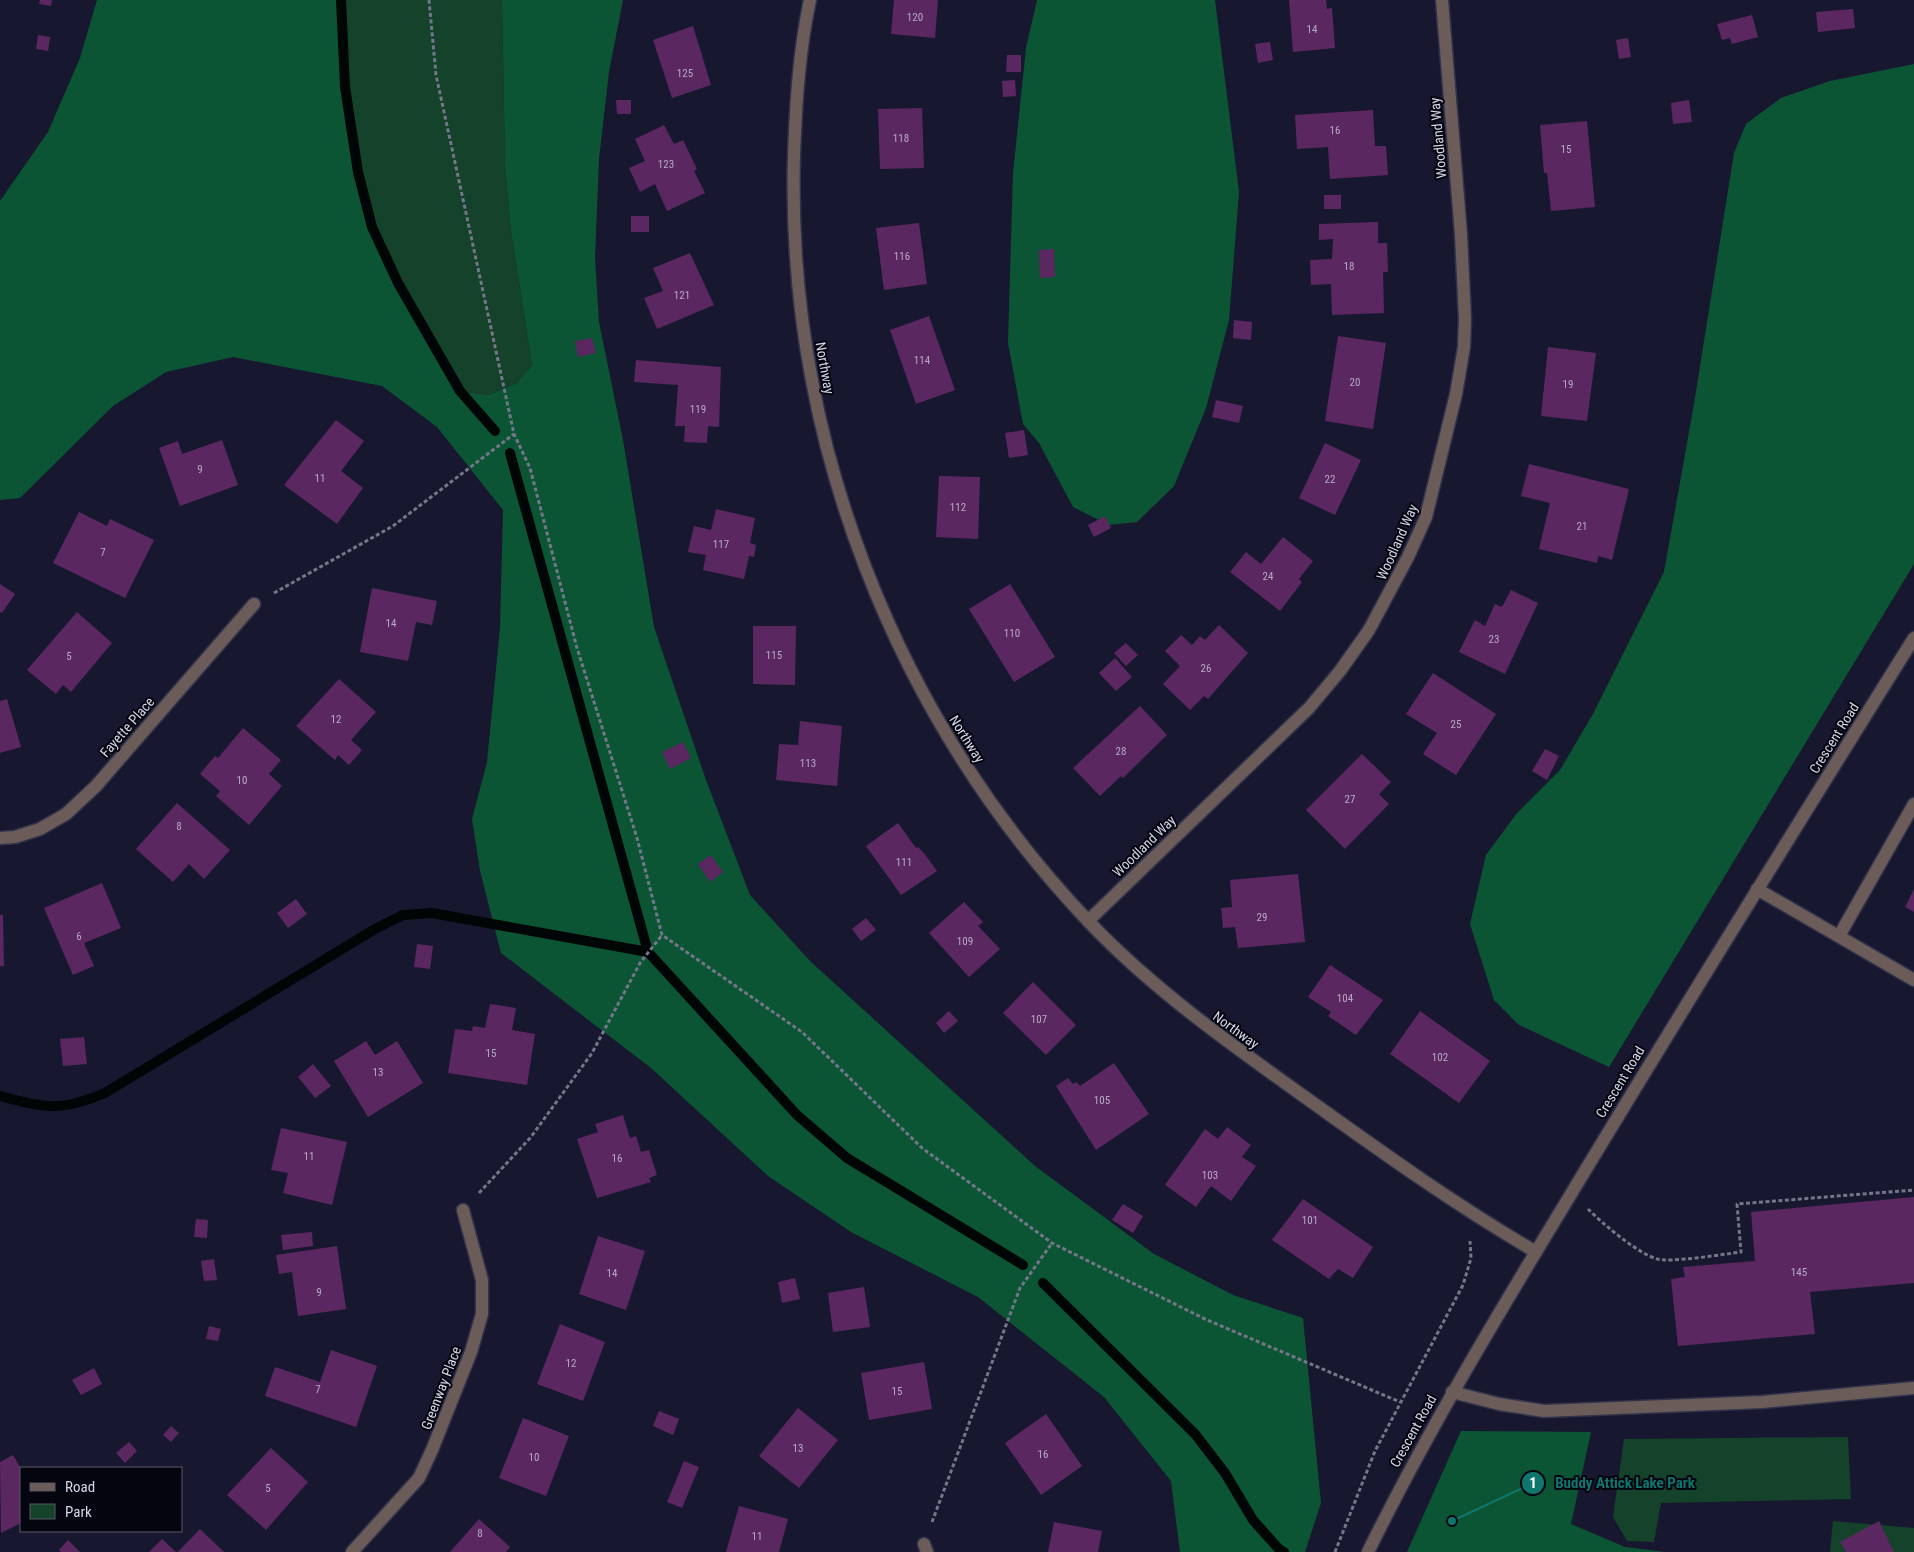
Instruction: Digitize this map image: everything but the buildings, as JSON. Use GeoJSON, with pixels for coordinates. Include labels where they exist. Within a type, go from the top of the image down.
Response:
{"type":"FeatureCollection","features":[{"type":"Feature","properties":{"kind":"street","name":"Northway"},"geometry":{"type":"LineString","coordinates":[[810,0],[803,32],[795,118],[794,216],[796,280],[807,354],[826,445],[858,544],[883,613],[920,689],[952,745],[1006,826],[1088,921],[1121,954],[1203,1025],[1469,1212],[1536,1252]]}},
{"type":"Feature","properties":{"kind":"street","name":"Woodland Way"},"geometry":{"type":"LineString","coordinates":[[1088,921],[1309,708],[1340,671],[1369,630],[1408,557],[1426,517],[1449,430],[1464,347],[1465,328],[1462,234],[1442,0]]}},
{"type":"Feature","properties":{"kind":"street","name":"Fayette Place"},"geometry":{"type":"LineString","coordinates":[[0,838],[15,837],[40,829],[66,814],[96,786],[254,604]]}},
{"type":"Feature","properties":{"kind":"street","name":"Crescent Road"},"geometry":{"type":"LineString","coordinates":[[1368,1552],[1416,1456],[1452,1392],[1758,889],[1914,638]]}},
{"type":"Feature","properties":{"kind":"street"},"geometry":{"type":"LineString","coordinates":[[1839,936],[1914,804]]}},
{"type":"Feature","properties":{"kind":"street"},"geometry":{"type":"LineString","coordinates":[[1758,889],[1914,980]]}},
{"type":"Feature","properties":{"kind":"street","name":"Greenway Place"},"geometry":{"type":"LineString","coordinates":[[352,1552],[419,1478],[472,1352],[482,1314],[482,1280],[463,1210]]}},
{"type":"Feature","properties":{"kind":"street"},"geometry":{"type":"LineString","coordinates":[[1452,1392],[1499,1404],[1544,1410],[1762,1402],[1914,1388]]}},
{"type":"Feature","properties":{"kind":"path"},"geometry":{"type":"LineString","coordinates":[[428,0],[436,75],[514,434],[530,468],[577,648],[637,838],[662,935],[802,1032],[922,1148],[1052,1243],[1207,1320],[1400,1402]]}},
{"type":"Feature","properties":{"kind":"path"},"geometry":{"type":"LineString","coordinates":[[254,604],[393,526],[514,434]]}},
{"type":"Feature","properties":{"kind":"path"},"geometry":{"type":"LineString","coordinates":[[463,1210],[531,1137],[592,1053],[640,963],[662,935]]}},
{"type":"Feature","properties":{"kind":"path"},"geometry":{"type":"LineString","coordinates":[[1572,1193],[1601,1221],[1624,1239],[1657,1259],[1671,1259],[1741,1252],[1737,1204],[1914,1190]]}},
{"type":"Feature","properties":{"kind":"path"},"geometry":{"type":"LineString","coordinates":[[1334,1552],[1375,1451],[1463,1285],[1471,1258],[1470,1241]]}},
{"type":"Feature","properties":{"kind":"path"},"geometry":{"type":"LineString","coordinates":[[926,1548],[1020,1288],[1052,1243]]}},
{"type":"Feature","properties":{"kind":"green space"},"geometry":{"type":"Polygon","coordinates":[[[97,0],[341,0],[345,87],[358,172],[372,227],[398,283],[460,391],[488,395],[517,383],[532,365],[511,231],[505,166],[502,0],[623,0],[609,72],[599,159],[595,258],[599,322],[623,440],[654,627],[706,780],[750,895],[810,961],[1035,1166],[1154,1254],[1233,1295],[1303,1318],[1321,1503],[1305,1552],[1180,1552],[1171,1481],[1104,1397],[978,1297],[851,1232],[768,1176],[651,1068],[501,953],[480,871],[472,819],[487,762],[500,628],[503,510],[437,427],[382,386],[233,357],[166,372],[113,406],[20,498],[0,500],[0,201],[48,132],[80,58],[97,0]]]}},
{"type":"Feature","properties":{"kind":"green space"},"geometry":{"type":"Polygon","coordinates":[[[341,0],[502,0],[505,166],[511,231],[532,365],[517,383],[488,395],[460,391],[398,283],[372,227],[358,172],[345,87],[341,0]]]}},
{"type":"Feature","properties":{"kind":"green space"},"geometry":{"type":"Polygon","coordinates":[[[1037,0],[1215,0],[1239,192],[1229,320],[1206,408],[1174,486],[1137,522],[1109,525],[1073,507],[1039,443],[1023,424],[1008,343],[1013,173],[1026,48],[1037,0]]]}},
{"type":"Feature","properties":{"kind":"green space"},"geometry":{"type":"Polygon","coordinates":[[[1914,64],[1914,564],[1609,1067],[1519,1025],[1494,1000],[1470,924],[1486,855],[1517,813],[1560,770],[1593,714],[1664,572],[1694,404],[1734,153],[1746,124],[1781,98],[1830,81],[1914,64]]]}},
{"type":"Feature","properties":{"kind":"green space"},"geometry":{"type":"Polygon","coordinates":[[[1461,1431],[1591,1432],[1571,1524],[1625,1547],[1665,1552],[1407,1552],[1461,1431]]]}},
{"type":"Feature","properties":{"kind":"green space"},"geometry":{"type":"Polygon","coordinates":[[[1848,1437],[1851,1499],[1661,1503],[1654,1542],[1627,1541],[1613,1517],[1624,1439],[1848,1437]]]}},
{"type":"Feature","properties":{"kind":"green space"},"geometry":{"type":"Polygon","coordinates":[[[1833,1521],[1914,1528],[1914,1552],[1830,1552],[1833,1521]]]}},
{"type":"Feature","properties":{"kind":"waterway"},"geometry":{"type":"LineString","coordinates":[[341,0],[345,87],[358,172],[372,227],[398,283],[460,391],[495,431]]}},
{"type":"Feature","properties":{"kind":"waterway"},"geometry":{"type":"LineString","coordinates":[[510,453],[648,952],[797,1115],[847,1158],[1023,1265]]}},
{"type":"Feature","properties":{"kind":"waterway"},"geometry":{"type":"LineString","coordinates":[[0,1096],[29,1103],[53,1106],[76,1103],[105,1093],[375,929],[403,915],[432,913],[648,952]]}},
{"type":"Feature","properties":{"kind":"waterway"},"geometry":{"type":"LineString","coordinates":[[1043,1283],[1195,1434],[1225,1473],[1253,1520],[1279,1549],[1284,1552]]}},
{"type":"Feature","properties":{"kind":"place","name":"Buddy Attick Lake Park"},"geometry":{"type":"Point","coordinates":[1452,1521]}}]}
